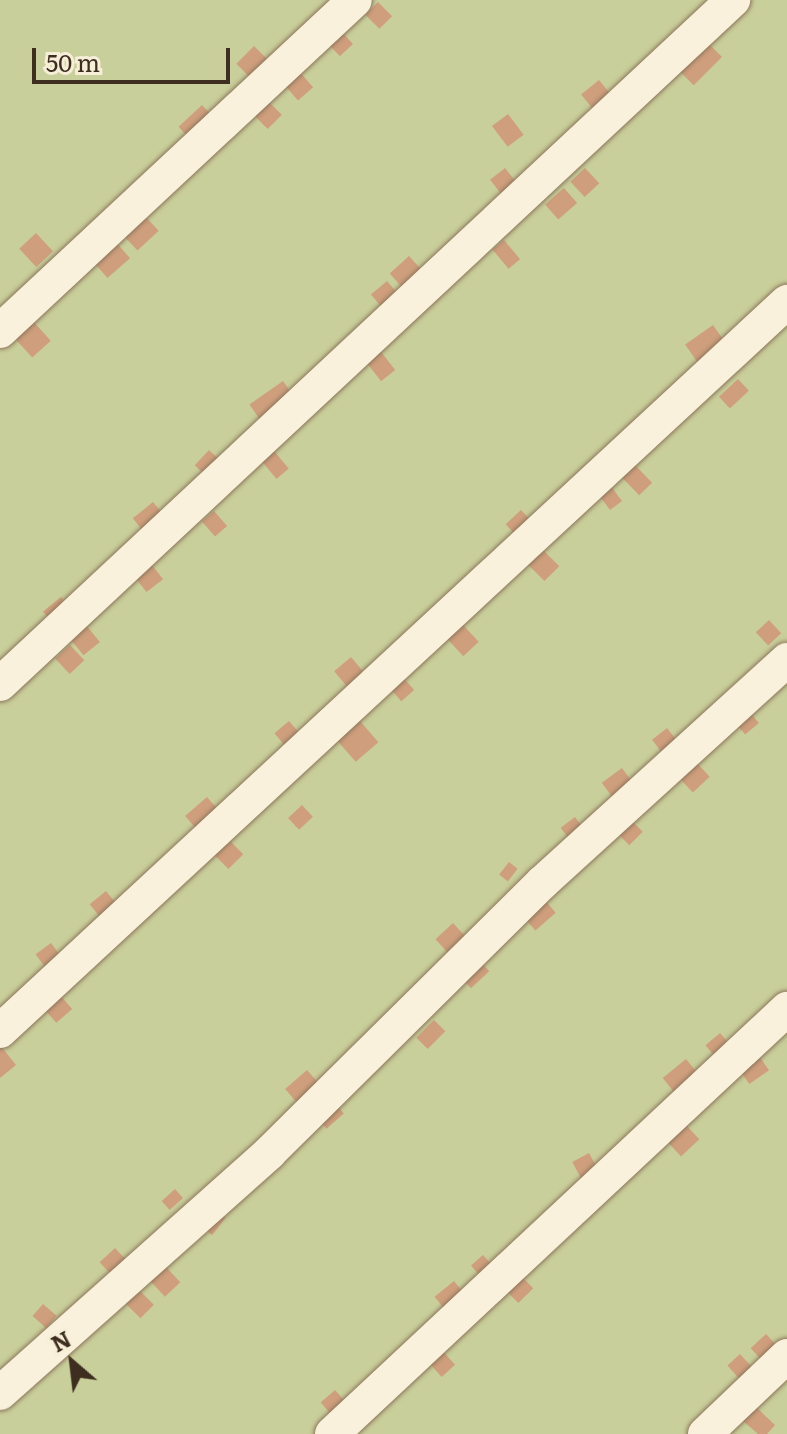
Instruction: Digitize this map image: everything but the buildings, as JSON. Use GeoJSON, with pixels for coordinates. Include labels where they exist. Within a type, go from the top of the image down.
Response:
{"type":"FeatureCollection","features":[{"type":"Feature","properties":{"kind":"lane"},"geometry":{"type":"LineString","coordinates":[[0,331],[355,0]]}},
{"type":"Feature","properties":{"kind":"lane"},"geometry":{"type":"LineString","coordinates":[[0,684],[733,0]]}},
{"type":"Feature","properties":{"kind":"lane"},"geometry":{"type":"LineString","coordinates":[[0,1031],[787,302]]}},
{"type":"Feature","properties":{"kind":"lane"},"geometry":{"type":"LineString","coordinates":[[0,1393],[269,1153],[543,882],[787,660]]}},
{"type":"Feature","properties":{"kind":"lane"},"geometry":{"type":"LineString","coordinates":[[332,1434],[787,1009]]}},
{"type":"Feature","properties":{"kind":"lane"},"geometry":{"type":"LineString","coordinates":[[705,1434],[787,1356]]}},
{"type":"Feature","properties":{"kind":"green space"},"geometry":{"type":"Polygon","coordinates":[[[0,0],[787,0],[787,1434],[0,1434],[0,0]]]}}]}
